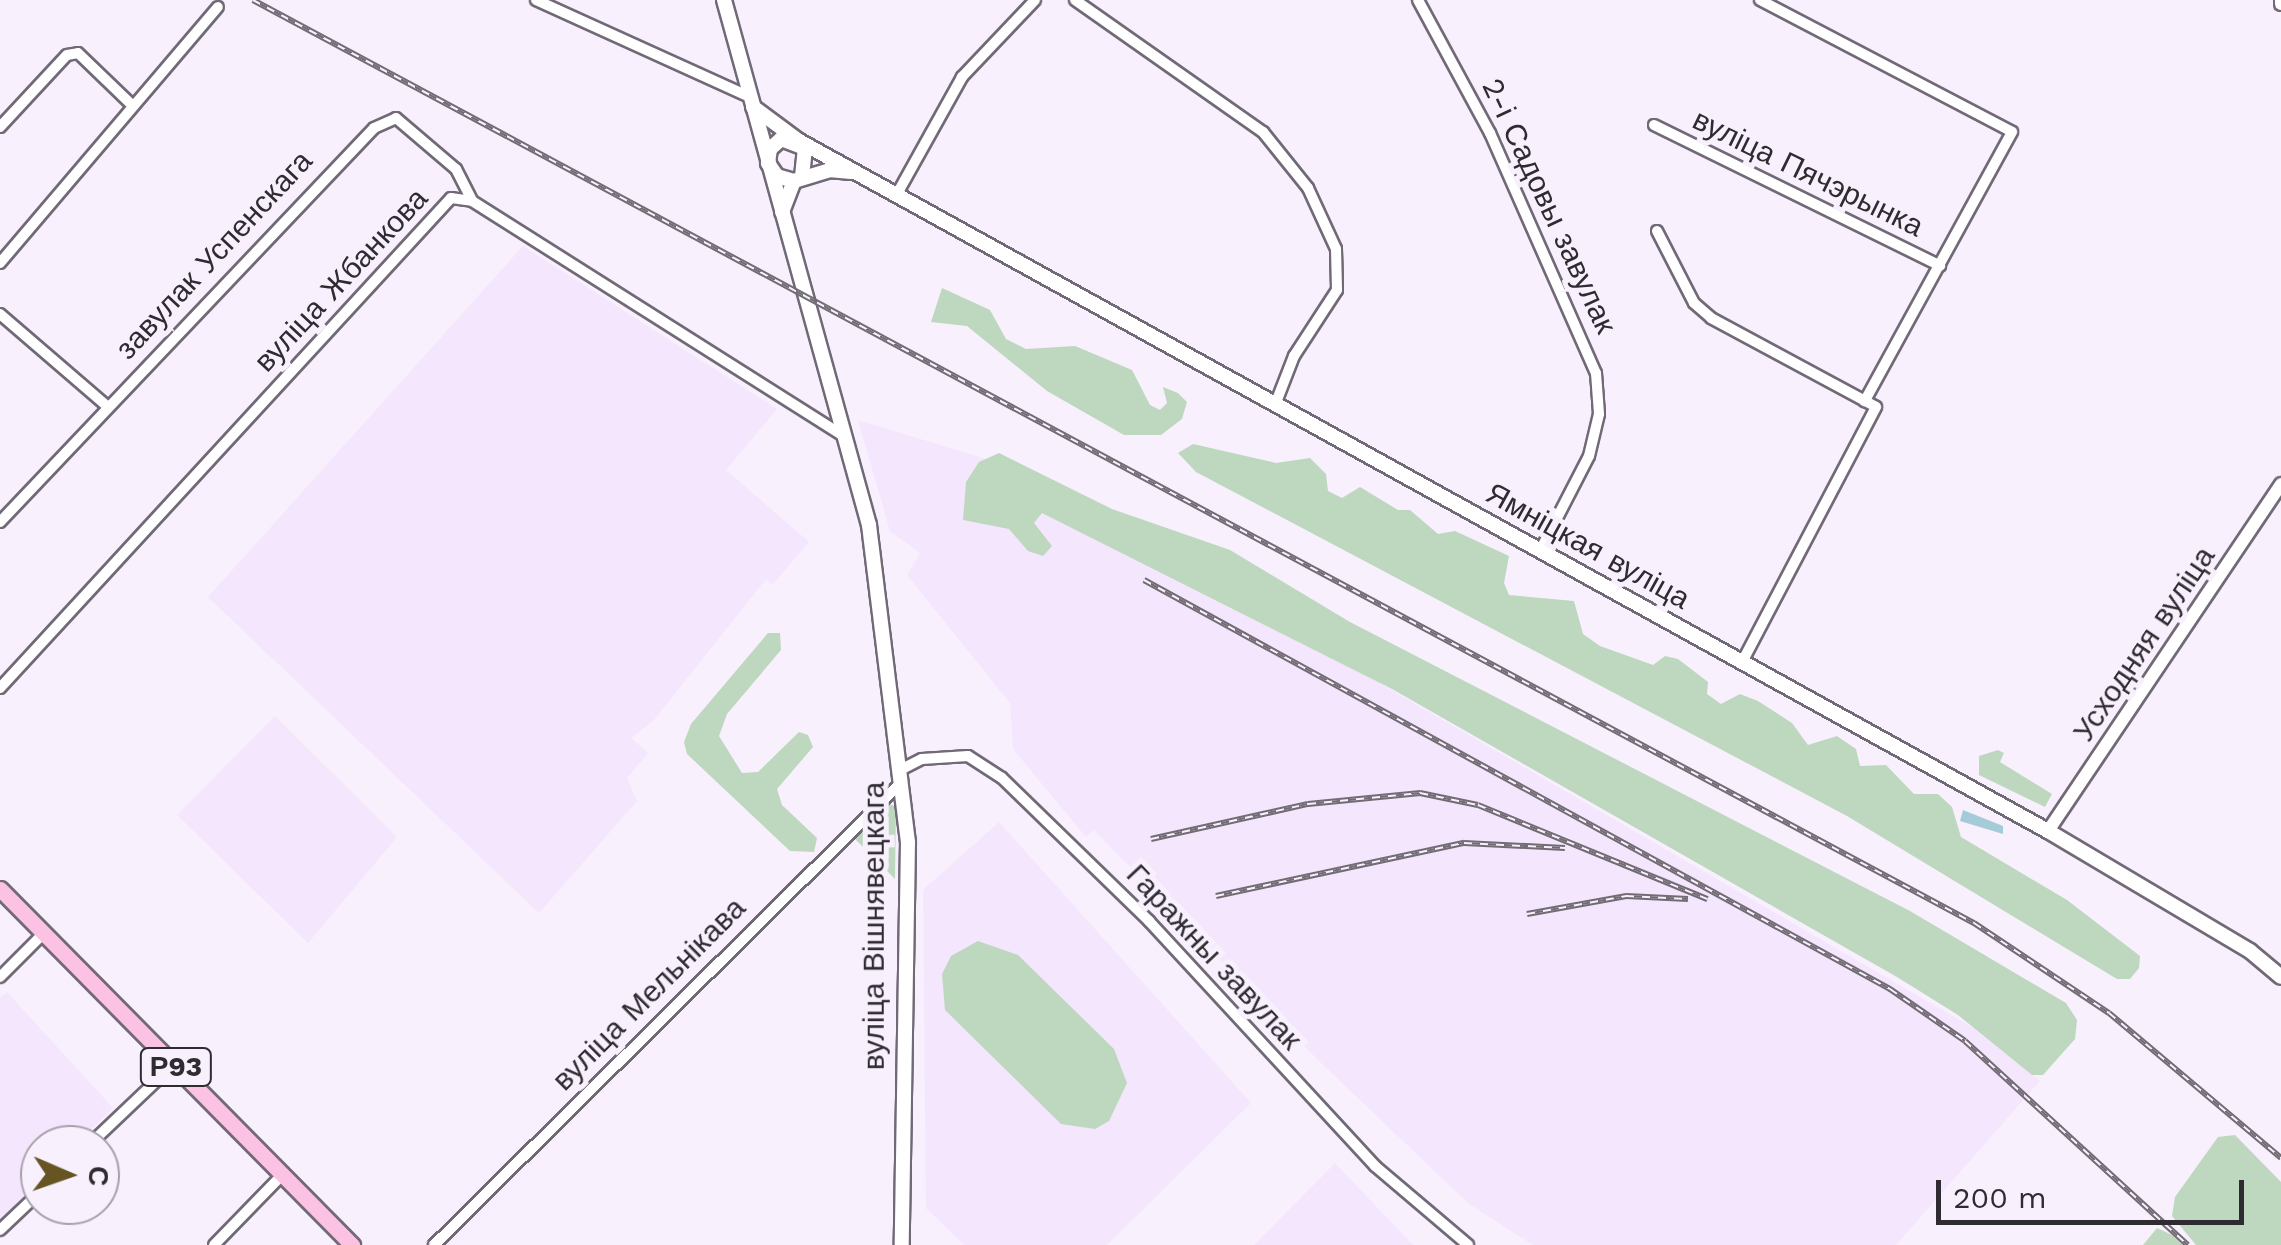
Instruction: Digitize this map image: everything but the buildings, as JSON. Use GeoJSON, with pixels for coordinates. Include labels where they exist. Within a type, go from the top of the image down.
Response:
{"type":"FeatureCollection","features":[{"type":"Feature","properties":{"kind":"main road","name":"вуліца Вішнявецкага"},"geometry":{"type":"LineString","coordinates":[[724,0],[869,525],[908,842],[902,1245]]}},
{"type":"Feature","properties":{"kind":"main road","name":"Ямніцкая вуліца"},"geometry":{"type":"LineString","coordinates":[[752,102],[799,141],[2048,831],[2250,951],[2281,977]]}},
{"type":"Feature","properties":{"kind":"main road"},"geometry":{"type":"LineString","coordinates":[[782,213],[798,179],[808,156],[799,141],[778,140],[768,163],[777,176],[798,179],[829,170],[861,173]]}},
{"type":"Feature","properties":{"kind":"main road","name":"Р93"},"geometry":{"type":"LineString","coordinates":[[0,889],[352,1245]]}},
{"type":"Feature","properties":{"kind":"street"},"geometry":{"type":"LineString","coordinates":[[536,0],[752,102]]}},
{"type":"Feature","properties":{"kind":"street"},"geometry":{"type":"LineString","coordinates":[[897,194],[962,78],[1035,0]]}},
{"type":"Feature","properties":{"kind":"street"},"geometry":{"type":"LineString","coordinates":[[1076,0],[1263,132],[1308,188],[1336,249],[1337,290],[1294,356],[1275,405]]}},
{"type":"Feature","properties":{"kind":"street","name":"2-і Садовы завулак"},"geometry":{"type":"LineString","coordinates":[[1418,0],[1490,133],[1596,373],[1599,414],[1590,456],[1540,552]]}},
{"type":"Feature","properties":{"kind":"street"},"geometry":{"type":"LineString","coordinates":[[1742,662],[1940,266],[2012,132],[1760,0]]}},
{"type":"Feature","properties":{"kind":"street"},"geometry":{"type":"LineString","coordinates":[[0,264],[126,122],[131,104],[218,7]]}},
{"type":"Feature","properties":{"kind":"street"},"geometry":{"type":"LineString","coordinates":[[0,127],[68,55],[78,54],[131,104]]}},
{"type":"Feature","properties":{"kind":"street","name":"завулак Успенскага"},"geometry":{"type":"LineString","coordinates":[[0,522],[374,128],[396,118],[456,169],[472,201]]}},
{"type":"Feature","properties":{"kind":"street","name":"вуліца Пячэрынка"},"geometry":{"type":"LineString","coordinates":[[1654,125],[1940,266]]}},
{"type":"Feature","properties":{"kind":"street","name":"вуліца Жбанкова"},"geometry":{"type":"LineString","coordinates":[[0,688],[451,198],[472,201],[841,434]]}},
{"type":"Feature","properties":{"kind":"street"},"geometry":{"type":"LineString","coordinates":[[1657,231],[1694,304],[1711,318],[1870,404]]}},
{"type":"Feature","properties":{"kind":"street"},"geometry":{"type":"LineString","coordinates":[[0,314],[107,406]]}},
{"type":"Feature","properties":{"kind":"street","name":"Усходняя вуліца"},"geometry":{"type":"LineString","coordinates":[[2048,831],[2281,484]]}},
{"type":"Feature","properties":{"kind":"street","name":"Гаражны завулак"},"geometry":{"type":"LineString","coordinates":[[902,776],[922,760],[968,756],[994,772],[1150,921],[1375,1166],[1468,1245]]}},
{"type":"Feature","properties":{"kind":"street","name":"вуліца Мельнікава"},"geometry":{"type":"LineString","coordinates":[[434,1245],[902,776]]}},
{"type":"Feature","properties":{"kind":"street"},"geometry":{"type":"LineString","coordinates":[[0,977],[44,934]]}},
{"type":"Feature","properties":{"kind":"street"},"geometry":{"type":"LineString","coordinates":[[110,1125],[173,1064]]}},
{"type":"Feature","properties":{"kind":"street"},"geometry":{"type":"LineString","coordinates":[[214,1245],[283,1174]]}},
{"type":"Feature","properties":{"kind":"street"},"geometry":{"type":"LineString","coordinates":[[0,1230],[20,1211]]}},
{"type":"Feature","properties":{"kind":"shaded area"},"geometry":{"type":"Polygon","coordinates":[[[523,246],[777,409],[726,470],[809,542],[773,584],[766,579],[654,720],[631,738],[648,753],[627,778],[637,801],[539,913],[208,597],[523,246]]]}},
{"type":"Feature","properties":{"kind":"shaded area"},"geometry":{"type":"Polygon","coordinates":[[[858,420],[986,459],[1190,573],[1975,1029],[2040,1081],[1896,1245],[1533,1245],[1469,1204],[1318,1060],[1094,830],[1086,837],[1013,749],[1010,703],[907,575],[920,553],[890,531],[858,420]]]}},
{"type":"Feature","properties":{"kind":"shaded area"},"geometry":{"type":"Polygon","coordinates":[[[275,716],[397,837],[308,943],[177,815],[275,716]]]}},
{"type":"Feature","properties":{"kind":"shaded area"},"geometry":{"type":"Polygon","coordinates":[[[999,822],[1251,1103],[1107,1245],[964,1245],[926,1208],[923,890],[999,822]]]}},
{"type":"Feature","properties":{"kind":"shaded area"},"geometry":{"type":"Polygon","coordinates":[[[7,992],[113,1108],[96,1125],[20,1125],[20,1200],[0,1220],[0,998],[7,992]]]}},
{"type":"Feature","properties":{"kind":"shaded area"},"geometry":{"type":"Polygon","coordinates":[[[1335,1163],[1413,1245],[1254,1245],[1335,1163]]]}},
{"type":"Feature","properties":{"kind":"green space"},"geometry":{"type":"Polygon","coordinates":[[[942,288],[990,310],[1006,339],[1026,349],[1075,346],[1132,370],[1150,405],[1160,410],[1167,403],[1163,387],[1178,393],[1187,402],[1182,419],[1161,435],[1124,435],[1047,391],[967,326],[931,322],[942,288]]]}},
{"type":"Feature","properties":{"kind":"green space"},"geometry":{"type":"Polygon","coordinates":[[[1193,444],[1276,463],[1310,458],[1326,474],[1328,491],[1342,498],[1360,487],[1398,510],[1410,510],[1438,534],[1455,531],[1509,556],[1504,583],[1509,595],[1574,601],[1583,634],[1600,646],[1653,665],[1665,656],[1678,659],[1708,682],[1707,694],[1721,704],[1740,694],[1758,701],[1792,723],[1808,745],[1837,736],[1856,749],[1860,766],[1886,765],[1914,794],[1938,794],[1952,807],[1961,837],[2067,900],[2140,956],[2139,968],[2130,979],[2117,979],[1847,816],[1196,472],[1178,453],[1193,444]]]}},
{"type":"Feature","properties":{"kind":"green space"},"geometry":{"type":"Polygon","coordinates":[[[999,453],[1112,509],[1230,550],[1350,622],[1910,911],[2066,1003],[2077,1020],[2075,1039],[2043,1075],[2032,1075],[1958,1015],[1897,977],[1392,689],[1042,513],[1034,523],[1052,546],[1043,556],[1028,551],[1009,529],[963,520],[966,482],[979,462],[999,453]]]}},
{"type":"Feature","properties":{"kind":"green space"},"geometry":{"type":"Polygon","coordinates":[[[768,633],[780,633],[781,650],[727,714],[719,736],[742,773],[758,772],[799,732],[808,735],[813,747],[777,789],[782,805],[817,838],[814,852],[790,851],[687,754],[684,742],[691,724],[768,633]]]}},
{"type":"Feature","properties":{"kind":"green space"},"geometry":{"type":"Polygon","coordinates":[[[1998,750],[2004,753],[2000,762],[2052,794],[2045,807],[1979,775],[1979,756],[1998,750]]]}},
{"type":"Feature","properties":{"kind":"green space"},"geometry":{"type":"Polygon","coordinates":[[[888,803],[896,807],[895,879],[855,839],[888,803]]]}},
{"type":"Feature","properties":{"kind":"green space"},"geometry":{"type":"Polygon","coordinates":[[[978,941],[1018,955],[1114,1049],[1127,1083],[1109,1121],[1095,1129],[1061,1124],[945,1010],[942,974],[951,956],[978,941]]]}},
{"type":"Feature","properties":{"kind":"green space"},"geometry":{"type":"Polygon","coordinates":[[[2235,1135],[2281,1182],[2281,1245],[2196,1245],[2172,1216],[2175,1197],[2218,1137],[2235,1135]]]}},
{"type":"Feature","properties":{"kind":"green space"},"geometry":{"type":"Polygon","coordinates":[[[2157,1228],[2172,1235],[2183,1245],[2143,1245],[2157,1228]]]}},
{"type":"Feature","properties":{"kind":"water"},"geometry":{"type":"Polygon","coordinates":[[[1963,810],[2003,826],[2003,834],[1960,821],[1963,810]]]}},
{"type":"Feature","properties":{"kind":"railway"},"geometry":{"type":"LineString","coordinates":[[253,0],[1974,923],[2109,1013],[2281,1158]]}},
{"type":"Feature","properties":{"kind":"railway"},"geometry":{"type":"LineString","coordinates":[[1144,580],[1890,989],[1965,1041],[2188,1245]]}},
{"type":"Feature","properties":{"kind":"railway"},"geometry":{"type":"LineString","coordinates":[[1151,839],[1308,804],[1420,793],[1478,805],[1707,899]]}},
{"type":"Feature","properties":{"kind":"railway"},"geometry":{"type":"LineString","coordinates":[[1216,896],[1464,843],[1565,848]]}},
{"type":"Feature","properties":{"kind":"railway"},"geometry":{"type":"LineString","coordinates":[[1527,914],[1626,896],[1688,899]]}}]}
